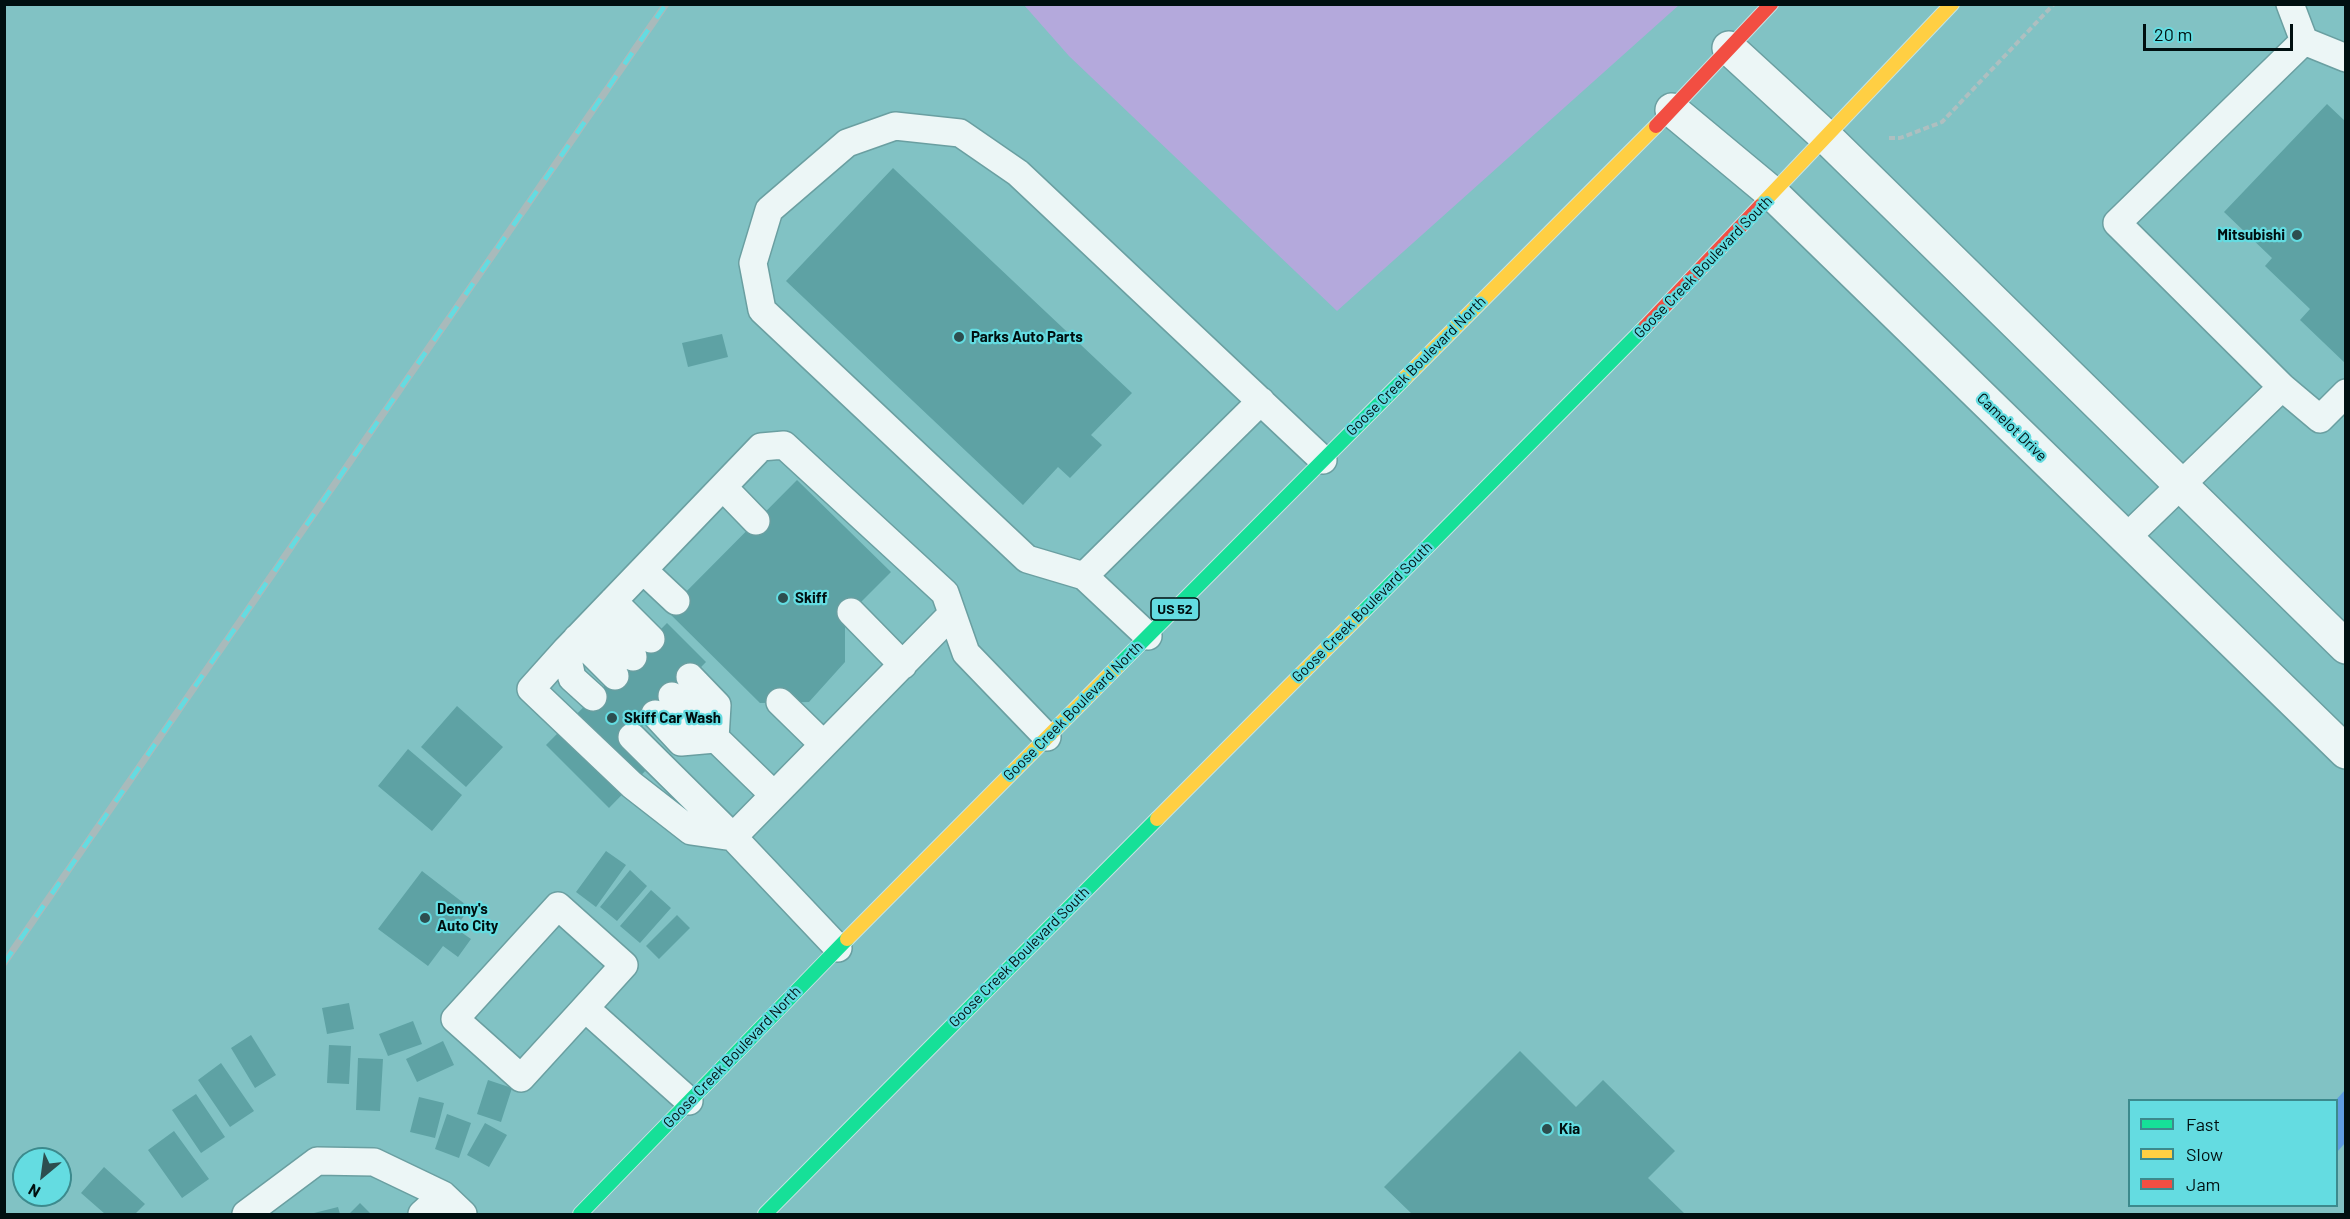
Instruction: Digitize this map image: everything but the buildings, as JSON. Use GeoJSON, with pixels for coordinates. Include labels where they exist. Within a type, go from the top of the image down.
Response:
{"type":"FeatureCollection","features":[{"type":"Feature","properties":{"kind":"highway","name":"Goose Creek Boulevard North"},"geometry":{"type":"LineString","coordinates":[[580,1215],[838,948],[1672,110],[1771,4]]}},
{"type":"Feature","properties":{"kind":"highway","name":"Goose Creek Boulevard South"},"geometry":{"type":"LineString","coordinates":[[765,1215],[1642,330],[1773,195],[1825,136],[1952,4]]}},
{"type":"Feature","properties":{"kind":"street"},"geometry":{"type":"LineString","coordinates":[[1729,48],[1825,136],[2346,648]]}},
{"type":"Feature","properties":{"kind":"street","name":"Camelot Drive"},"geometry":{"type":"LineString","coordinates":[[1672,110],[1773,195],[2346,752]]}},
{"type":"Feature","properties":{"kind":"lane"},"geometry":{"type":"LineString","coordinates":[[2290,4],[2304,41],[2346,58]]}},
{"type":"Feature","properties":{"kind":"lane"},"geometry":{"type":"LineString","coordinates":[[2304,41],[2117,223],[2282,387],[2320,418],[2346,393]]}},
{"type":"Feature","properties":{"kind":"lane"},"geometry":{"type":"LineString","coordinates":[[1148,636],[1084,576],[1027,559],[762,310],[753,263],[769,210],[847,143],[895,126],[960,133],[1018,173],[1323,460]]}},
{"type":"Feature","properties":{"kind":"lane"},"geometry":{"type":"LineString","coordinates":[[2126,538],[2282,387]]}},
{"type":"Feature","properties":{"kind":"lane"},"geometry":{"type":"LineString","coordinates":[[1084,576],[1261,401]]}},
{"type":"Feature","properties":{"kind":"lane"},"geometry":{"type":"LineString","coordinates":[[733,837],[691,831],[632,785],[531,689],[761,447],[784,445],[945,593],[966,653],[1047,738]]}},
{"type":"Feature","properties":{"kind":"lane"},"geometry":{"type":"LineString","coordinates":[[723,487],[756,521]]}},
{"type":"Feature","properties":{"kind":"lane"},"geometry":{"type":"LineString","coordinates":[[643,570],[676,601]]}},
{"type":"Feature","properties":{"kind":"lane"},"geometry":{"type":"LineString","coordinates":[[579,636],[633,657],[613,601]]}},
{"type":"Feature","properties":{"kind":"lane"},"geometry":{"type":"LineString","coordinates":[[851,612],[903,665]]}},
{"type":"Feature","properties":{"kind":"lane"},"geometry":{"type":"LineString","coordinates":[[733,837],[952,614]]}},
{"type":"Feature","properties":{"kind":"lane"},"geometry":{"type":"LineString","coordinates":[[579,636],[572,678],[593,697]]}},
{"type":"Feature","properties":{"kind":"lane"},"geometry":{"type":"LineString","coordinates":[[715,739],[717,705],[672,696],[681,742],[715,739],[774,795]]}},
{"type":"Feature","properties":{"kind":"lane"},"geometry":{"type":"LineString","coordinates":[[780,702],[823,744]]}},
{"type":"Feature","properties":{"kind":"lane"},"geometry":{"type":"LineString","coordinates":[[632,737],[733,837],[838,948]]}},
{"type":"Feature","properties":{"kind":"lane"},"geometry":{"type":"LineString","coordinates":[[558,906],[624,965],[585,1008],[521,1078],[455,1019],[558,906]]}},
{"type":"Feature","properties":{"kind":"lane"},"geometry":{"type":"LineString","coordinates":[[585,1008],[689,1101]]}},
{"type":"Feature","properties":{"kind":"lane"},"geometry":{"type":"LineString","coordinates":[[246,1215],[317,1161],[374,1162],[443,1195],[463,1215]]}},
{"type":"Feature","properties":{"kind":"lane"},"geometry":{"type":"LineString","coordinates":[[422,1215],[443,1195]]}},
{"type":"Feature","properties":{"kind":"path"},"geometry":{"type":"LineString","coordinates":[[1825,136],[1900,138],[1942,122],[2054,4]]}},
{"type":"Feature","properties":{"kind":"shaded area"},"geometry":{"type":"Polygon","coordinates":[[[1024,5],[1679,5],[1337,311],[1069,56],[1024,5]]]}},
{"type":"Feature","properties":{"kind":"water"},"geometry":{"type":"Polygon","coordinates":[[[2345,1090],[2345,1143],[2338,1151],[2338,1099],[2345,1090]]]}},
{"type":"Feature","properties":{"kind":"railway"},"geometry":{"type":"LineString","coordinates":[[4,963],[666,4]]}},
{"type":"Feature","properties":{"kind":"traffic: fast"},"geometry":{"type":"LineString","coordinates":[[1362,613],[1645,327]]}},
{"type":"Feature","properties":{"kind":"traffic: fast"},"geometry":{"type":"LineString","coordinates":[[1118,666],[1405,378]]}},
{"type":"Feature","properties":{"kind":"traffic: fast"},"geometry":{"type":"LineString","coordinates":[[765,1214],[1157,819]]}},
{"type":"Feature","properties":{"kind":"traffic: fast"},"geometry":{"type":"LineString","coordinates":[[580,1214],[847,939]]}},
{"type":"Feature","properties":{"kind":"traffic: slow"},"geometry":{"type":"LineString","coordinates":[[1760,206],[1952,4]]}},
{"type":"Feature","properties":{"kind":"traffic: slow"},"geometry":{"type":"LineString","coordinates":[[1405,378],[1656,126]]}},
{"type":"Feature","properties":{"kind":"traffic: slow"},"geometry":{"type":"LineString","coordinates":[[1157,819],[1362,613]]}},
{"type":"Feature","properties":{"kind":"traffic: slow"},"geometry":{"type":"LineString","coordinates":[[847,939],[1118,666]]}},
{"type":"Feature","properties":{"kind":"traffic: jam"},"geometry":{"type":"LineString","coordinates":[[1656,126],[1771,4]]}},
{"type":"Feature","properties":{"kind":"traffic: jam"},"geometry":{"type":"LineString","coordinates":[[1645,327],[1760,206]]}},
{"type":"Feature","properties":{"kind":"place","name":"Mitsubishi"},"geometry":{"type":"Point","coordinates":[2297,235]}},
{"type":"Feature","properties":{"kind":"place","name":"Parks Auto Parts"},"geometry":{"type":"Point","coordinates":[959,337]}},
{"type":"Feature","properties":{"kind":"place","name":"Skiff"},"geometry":{"type":"Point","coordinates":[783,598]}},
{"type":"Feature","properties":{"kind":"place","name":"Skiff Car Wash"},"geometry":{"type":"Point","coordinates":[612,718]}},
{"type":"Feature","properties":{"kind":"place","name":"Denny's Auto City"},"geometry":{"type":"Point","coordinates":[425,918]}},
{"type":"Feature","properties":{"kind":"place","name":"Kia"},"geometry":{"type":"Point","coordinates":[1547,1129]}}]}
